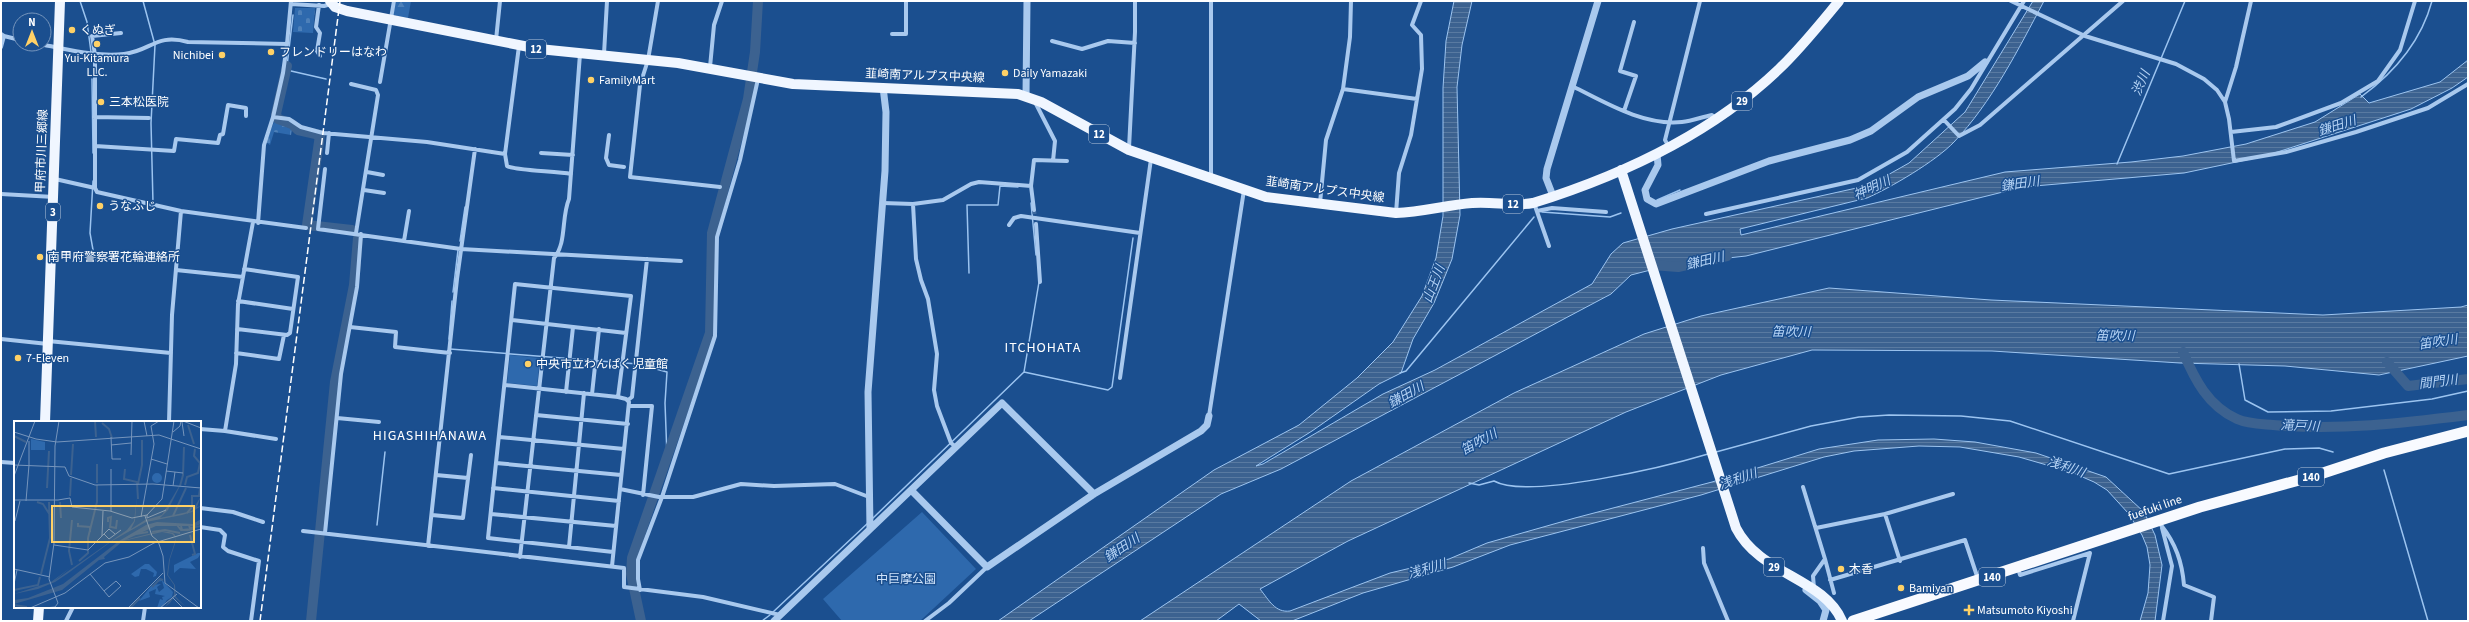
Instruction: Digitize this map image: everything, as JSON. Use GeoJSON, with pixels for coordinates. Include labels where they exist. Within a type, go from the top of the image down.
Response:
{"type":"FeatureCollection","features":[{"type":"Feature","properties":{"kind":"highway","name":"fuefuki line"},"geometry":{"type":"LineString","coordinates":[[1853,621],[2131,530],[2314,476],[2384,453],[2468,431]]}},
{"type":"Feature","properties":{"kind":"main road","name":"甲府市川三郷線"},"geometry":{"type":"LineString","coordinates":[[45,421],[60,1]]}},
{"type":"Feature","properties":{"kind":"main road","name":"29"},"geometry":{"type":"LineString","coordinates":[[1840,1],[1778,70],[1717,119],[1657,154],[1621,170],[1736,528],[1749,548],[1761,559],[1814,590],[1832,604],[1842,621]]}},
{"type":"Feature","properties":{"kind":"main road","name":"韮崎南アルプス中央線"},"geometry":{"type":"LineString","coordinates":[[330,3],[347,10],[519,45],[580,54],[648,60],[710,68],[811,86],[883,87],[1007,93],[1026,96],[1129,150],[1151,159],[1266,197],[1320,204],[1396,213],[1440,208],[1473,202],[1535,207],[1553,196],[1621,170]]}},
{"type":"Feature","properties":{"kind":"main road"},"geometry":{"type":"LineString","coordinates":[[38,621],[39,608]]}},
{"type":"Feature","properties":{"kind":"street"},"geometry":{"type":"LineString","coordinates":[[380,82],[394,1]]}},
{"type":"Feature","properties":{"kind":"street"},"geometry":{"type":"LineString","coordinates":[[496,40],[500,1]]}},
{"type":"Feature","properties":{"kind":"street"},"geometry":{"type":"LineString","coordinates":[[604,56],[607,1]]}},
{"type":"Feature","properties":{"kind":"street"},"geometry":{"type":"LineString","coordinates":[[658,1],[648,60],[640,85],[630,177],[720,187]]}},
{"type":"Feature","properties":{"kind":"street"},"geometry":{"type":"LineString","coordinates":[[710,68],[714,25],[722,1]]}},
{"type":"Feature","properties":{"kind":"street"},"geometry":{"type":"LineString","coordinates":[[892,34],[906,34],[906,1]]}},
{"type":"Feature","properties":{"kind":"street"},"geometry":{"type":"LineString","coordinates":[[1027,1],[1026,96],[1037,104],[1055,141],[1053,161]]}},
{"type":"Feature","properties":{"kind":"street"},"geometry":{"type":"LineString","coordinates":[[1129,150],[1135,1]]}},
{"type":"Feature","properties":{"kind":"street"},"geometry":{"type":"LineString","coordinates":[[1211,1],[1211,178]]}},
{"type":"Feature","properties":{"kind":"street"},"geometry":{"type":"LineString","coordinates":[[1320,204],[1326,140],[1343,89],[1350,38],[1350,1]]}},
{"type":"Feature","properties":{"kind":"street"},"geometry":{"type":"LineString","coordinates":[[1396,213],[1399,173],[1411,135],[1422,69],[1421,35],[1412,24],[1421,1]]}},
{"type":"Feature","properties":{"kind":"street"},"geometry":{"type":"LineString","coordinates":[[1553,196],[1546,178],[1547,169],[1574,87],[1598,1]]}},
{"type":"Feature","properties":{"kind":"street"},"geometry":{"type":"LineString","coordinates":[[1669,147],[1665,140],[1700,1]]}},
{"type":"Feature","properties":{"kind":"street"},"geometry":{"type":"LineString","coordinates":[[2011,1],[2023,4],[2040,15],[2086,36],[2156,59],[2165,60],[2192,71],[2217,90],[2225,102],[2232,138],[2234,161],[2286,152],[2364,130],[2428,108],[2468,84]]}},
{"type":"Feature","properties":{"kind":"street"},"geometry":{"type":"LineString","coordinates":[[1945,122],[1959,136],[1985,121],[2086,36],[2123,1]]}},
{"type":"Feature","properties":{"kind":"street"},"geometry":{"type":"LineString","coordinates":[[2225,102],[2236,67],[2251,1]]}},
{"type":"Feature","properties":{"kind":"street"},"geometry":{"type":"LineString","coordinates":[[2230,132],[2276,127],[2341,103],[2378,81],[2400,50],[2415,1]]}},
{"type":"Feature","properties":{"kind":"street"},"geometry":{"type":"LineString","coordinates":[[258,223],[264,145],[276,117],[287,44],[291,2],[319,6],[330,3]]}},
{"type":"Feature","properties":{"kind":"street"},"geometry":{"type":"LineString","coordinates":[[1706,214],[1858,180],[1907,152],[1945,122],[1971,89],[1985,62],[2023,4]]}},
{"type":"Feature","properties":{"kind":"street"},"geometry":{"type":"LineString","coordinates":[[319,6],[316,27],[320,33],[317,51],[320,56]]}},
{"type":"Feature","properties":{"kind":"street"},"geometry":{"type":"LineString","coordinates":[[1624,111],[1636,76],[1620,71],[1634,22]]}},
{"type":"Feature","properties":{"kind":"street"},"geometry":{"type":"LineString","coordinates":[[93,187],[95,146],[94,54],[92,36],[121,33]]}},
{"type":"Feature","properties":{"kind":"street"},"geometry":{"type":"LineString","coordinates":[[1,47],[3,35]]}},
{"type":"Feature","properties":{"kind":"street"},"geometry":{"type":"LineString","coordinates":[[52,47],[94,54],[125,54],[155,42],[175,38],[188,42],[287,44]]}},
{"type":"Feature","properties":{"kind":"street"},"geometry":{"type":"LineString","coordinates":[[1052,41],[1082,49],[1108,41],[1134,43]]}},
{"type":"Feature","properties":{"kind":"street"},"geometry":{"type":"LineString","coordinates":[[519,45],[505,154],[507,166],[512,170],[543,170],[571,174]]}},
{"type":"Feature","properties":{"kind":"street"},"geometry":{"type":"LineString","coordinates":[[520,557],[554,258],[561,250],[564,212],[569,199],[580,54]]}},
{"type":"Feature","properties":{"kind":"street"},"geometry":{"type":"LineString","coordinates":[[1657,154],[1658,165],[1645,190],[1647,199],[1656,204],[1769,161],[1850,140],[1872,131],[1918,97],[1968,76],[1985,62]]}},
{"type":"Feature","properties":{"kind":"street"},"geometry":{"type":"LineString","coordinates":[[639,589],[638,560],[661,497],[715,336],[717,237],[740,160],[754,76]]}},
{"type":"Feature","properties":{"kind":"street"},"geometry":{"type":"LineString","coordinates":[[324,533],[341,374],[357,286],[359,234],[378,95],[376,90],[351,84]]}},
{"type":"Feature","properties":{"kind":"street"},"geometry":{"type":"LineString","coordinates":[[870,529],[868,392],[883,203],[886,145],[885,97],[883,87]]}},
{"type":"Feature","properties":{"kind":"street"},"geometry":{"type":"LineString","coordinates":[[1574,87],[1624,111],[1670,123],[1683,122],[1712,115],[1717,119]]}},
{"type":"Feature","properties":{"kind":"street"},"geometry":{"type":"LineString","coordinates":[[1343,89],[1417,99]]}},
{"type":"Feature","properties":{"kind":"street"},"geometry":{"type":"LineString","coordinates":[[95,146],[174,151],[176,139],[218,144],[220,135],[223,134],[228,105],[246,108],[246,116]]}},
{"type":"Feature","properties":{"kind":"street"},"geometry":{"type":"LineString","coordinates":[[94,117],[149,118]]}},
{"type":"Feature","properties":{"kind":"street"},"geometry":{"type":"LineString","coordinates":[[276,117],[289,119],[306,129],[329,134],[475,149],[505,154]]}},
{"type":"Feature","properties":{"kind":"street"},"geometry":{"type":"LineString","coordinates":[[327,153],[329,134]]}},
{"type":"Feature","properties":{"kind":"street"},"geometry":{"type":"LineString","coordinates":[[609,135],[606,158],[609,165],[624,167]]}},
{"type":"Feature","properties":{"kind":"street"},"geometry":{"type":"LineString","coordinates":[[428,546],[461,249],[475,149]]}},
{"type":"Feature","properties":{"kind":"street"},"geometry":{"type":"LineString","coordinates":[[541,153],[573,155]]}},
{"type":"Feature","properties":{"kind":"street"},"geometry":{"type":"LineString","coordinates":[[1120,378],[1151,159]]}},
{"type":"Feature","properties":{"kind":"street"},"geometry":{"type":"LineString","coordinates":[[1034,210],[1031,186],[1034,160],[1067,161]]}},
{"type":"Feature","properties":{"kind":"street"},"geometry":{"type":"LineString","coordinates":[[325,169],[318,226],[359,234],[461,249],[681,261]]}},
{"type":"Feature","properties":{"kind":"street"},"geometry":{"type":"LineString","coordinates":[[367,172],[383,175]]}},
{"type":"Feature","properties":{"kind":"street"},"geometry":{"type":"LineString","coordinates":[[54,179],[93,187],[99,194],[139,200],[181,211],[258,223],[306,228]]}},
{"type":"Feature","properties":{"kind":"street"},"geometry":{"type":"LineString","coordinates":[[883,203],[913,204],[943,200],[972,184],[979,182],[1031,186]]}},
{"type":"Feature","properties":{"kind":"street"},"geometry":{"type":"LineString","coordinates":[[364,190],[384,193]]}},
{"type":"Feature","properties":{"kind":"street"},"geometry":{"type":"LineString","coordinates":[[925,621],[949,603],[987,567],[1094,494],[1201,432],[1207,425],[1244,190]]}},
{"type":"Feature","properties":{"kind":"street"},"geometry":{"type":"LineString","coordinates":[[1,194],[54,197]]}},
{"type":"Feature","properties":{"kind":"street"},"geometry":{"type":"LineString","coordinates":[[913,204],[916,259],[921,280],[928,299],[937,354],[934,378],[936,400],[951,443],[956,447]]}},
{"type":"Feature","properties":{"kind":"street"},"geometry":{"type":"LineString","coordinates":[[1549,246],[1535,207],[1606,212]]}},
{"type":"Feature","properties":{"kind":"street"},"geometry":{"type":"LineString","coordinates":[[169,421],[171,353],[181,211]]}},
{"type":"Feature","properties":{"kind":"street"},"geometry":{"type":"LineString","coordinates":[[404,240],[409,212]]}},
{"type":"Feature","properties":{"kind":"street"},"geometry":{"type":"LineString","coordinates":[[1009,225],[1014,218],[1021,216],[1140,233]]}},
{"type":"Feature","properties":{"kind":"street"},"geometry":{"type":"LineString","coordinates":[[225,431],[236,353],[238,300],[253,222]]}},
{"type":"Feature","properties":{"kind":"street"},"geometry":{"type":"LineString","coordinates":[[1036,224],[1040,282]]}},
{"type":"Feature","properties":{"kind":"street"},"geometry":{"type":"LineString","coordinates":[[628,400],[632,397],[647,259]]}},
{"type":"Feature","properties":{"kind":"street"},"geometry":{"type":"LineString","coordinates":[[176,270],[242,277]]}},
{"type":"Feature","properties":{"kind":"street"},"geometry":{"type":"LineString","coordinates":[[237,329],[284,335],[290,333],[298,277],[244,270]]}},
{"type":"Feature","properties":{"kind":"street"},"geometry":{"type":"LineString","coordinates":[[613,552],[488,538],[515,284],[631,296],[618,397]]}},
{"type":"Feature","properties":{"kind":"street"},"geometry":{"type":"LineString","coordinates":[[238,300],[293,309]]}},
{"type":"Feature","properties":{"kind":"street"},"geometry":{"type":"LineString","coordinates":[[512,320],[626,333]]}},
{"type":"Feature","properties":{"kind":"street"},"geometry":{"type":"LineString","coordinates":[[350,327],[396,332],[395,348],[450,351]]}},
{"type":"Feature","properties":{"kind":"street"},"geometry":{"type":"LineString","coordinates":[[566,392],[573,327]]}},
{"type":"Feature","properties":{"kind":"street"},"geometry":{"type":"LineString","coordinates":[[592,394],[599,329]]}},
{"type":"Feature","properties":{"kind":"street"},"geometry":{"type":"LineString","coordinates":[[236,353],[279,359],[281,357],[284,335]]}},
{"type":"Feature","properties":{"kind":"street"},"geometry":{"type":"LineString","coordinates":[[1,339],[171,353]]}},
{"type":"Feature","properties":{"kind":"street"},"geometry":{"type":"LineString","coordinates":[[504,385],[618,397],[628,400]]}},
{"type":"Feature","properties":{"kind":"street"},"geometry":{"type":"LineString","coordinates":[[569,547],[584,393]]}},
{"type":"Feature","properties":{"kind":"street"},"geometry":{"type":"LineString","coordinates":[[612,566],[630,406],[628,400]]}},
{"type":"Feature","properties":{"kind":"street"},"geometry":{"type":"LineString","coordinates":[[774,621],[1002,402],[1094,494]]}},
{"type":"Feature","properties":{"kind":"street"},"geometry":{"type":"LineString","coordinates":[[630,406],[652,406],[643,495]]}},
{"type":"Feature","properties":{"kind":"street"},"geometry":{"type":"LineString","coordinates":[[536,415],[628,424]]}},
{"type":"Feature","properties":{"kind":"street"},"geometry":{"type":"LineString","coordinates":[[337,418],[379,422]]}},
{"type":"Feature","properties":{"kind":"street"},"geometry":{"type":"LineString","coordinates":[[201,429],[225,431],[276,440]]}},
{"type":"Feature","properties":{"kind":"street"},"geometry":{"type":"LineString","coordinates":[[499,436],[624,449]]}},
{"type":"Feature","properties":{"kind":"street"},"geometry":{"type":"LineString","coordinates":[[432,514],[463,518],[472,455]]}},
{"type":"Feature","properties":{"kind":"street"},"geometry":{"type":"LineString","coordinates":[[1,462],[14,463]]}},
{"type":"Feature","properties":{"kind":"street"},"geometry":{"type":"LineString","coordinates":[[496,463],[622,475]]}},
{"type":"Feature","properties":{"kind":"street"},"geometry":{"type":"LineString","coordinates":[[436,475],[468,478]]}},
{"type":"Feature","properties":{"kind":"street"},"geometry":{"type":"LineString","coordinates":[[620,490],[650,496],[693,497],[741,484],[774,486],[836,484],[869,497]]}},
{"type":"Feature","properties":{"kind":"street"},"geometry":{"type":"LineString","coordinates":[[1803,487],[1834,593]]}},
{"type":"Feature","properties":{"kind":"street"},"geometry":{"type":"LineString","coordinates":[[493,488],[619,501]]}},
{"type":"Feature","properties":{"kind":"street"},"geometry":{"type":"LineString","coordinates":[[911,490],[987,567]]}},
{"type":"Feature","properties":{"kind":"street"},"geometry":{"type":"LineString","coordinates":[[1816,528],[1885,514],[1953,494]]}},
{"type":"Feature","properties":{"kind":"street"},"geometry":{"type":"LineString","coordinates":[[201,508],[233,512],[263,522]]}},
{"type":"Feature","properties":{"kind":"street"},"geometry":{"type":"LineString","coordinates":[[490,514],[616,526]]}},
{"type":"Feature","properties":{"kind":"street"},"geometry":{"type":"LineString","coordinates":[[1885,514],[1900,561]]}},
{"type":"Feature","properties":{"kind":"street"},"geometry":{"type":"LineString","coordinates":[[2158,522],[2172,566],[2163,621]]}},
{"type":"Feature","properties":{"kind":"street"},"geometry":{"type":"LineString","coordinates":[[2158,522],[2169,535],[2180,557],[2184,585],[2214,597],[2211,621]]}},
{"type":"Feature","properties":{"kind":"street"},"geometry":{"type":"LineString","coordinates":[[201,527],[220,530],[225,535],[223,546],[228,551],[259,561],[251,621]]}},
{"type":"Feature","properties":{"kind":"street"},"geometry":{"type":"LineString","coordinates":[[302,531],[624,568],[624,587],[703,597],[781,615]]}},
{"type":"Feature","properties":{"kind":"street"},"geometry":{"type":"LineString","coordinates":[[1830,580],[1900,561],[1965,540],[1978,581]]}},
{"type":"Feature","properties":{"kind":"street"},"geometry":{"type":"LineString","coordinates":[[1703,548],[1704,563],[1728,621]]}},
{"type":"Feature","properties":{"kind":"street"},"geometry":{"type":"LineString","coordinates":[[2018,568],[2020,575],[2090,553],[2073,621]]}},
{"type":"Feature","properties":{"kind":"street"},"geometry":{"type":"LineString","coordinates":[[1814,590],[1813,576],[1825,559]]}},
{"type":"Feature","properties":{"kind":"street"},"geometry":{"type":"LineString","coordinates":[[1794,579],[1820,601],[1826,610],[1823,621]]}},
{"type":"Feature","properties":{"kind":"street"},"geometry":{"type":"LineString","coordinates":[[66,621],[72,608]]}},
{"type":"Feature","properties":{"kind":"street"},"geometry":{"type":"LineString","coordinates":[[143,621],[145,608]]}},
{"type":"Feature","properties":{"kind":"green space"},"geometry":{"type":"Polygon","coordinates":[[[396,1],[411,1],[408,18],[393,15],[396,1]]]}},
{"type":"Feature","properties":{"kind":"green space"},"geometry":{"type":"Polygon","coordinates":[[[295,8],[315,8],[313,33],[293,32],[295,8]]]}},
{"type":"Feature","properties":{"kind":"green space"},"geometry":{"type":"Polygon","coordinates":[[[274,122],[292,129],[291,135],[274,132],[270,145],[266,142],[274,122]]]}},
{"type":"Feature","properties":{"kind":"green space"},"geometry":{"type":"Polygon","coordinates":[[[510,355],[540,358],[537,386],[507,383],[510,355]]]}},
{"type":"Feature","properties":{"kind":"green space","name":"中巨摩公園"},"geometry":{"type":"Polygon","coordinates":[[[922,512],[976,569],[920,621],[842,621],[823,599],[922,512]]]}},
{"type":"Feature","properties":{"kind":"water"},"geometry":{"type":"Polygon","coordinates":[[[1454,1],[1472,1],[1462,45],[1457,87],[1460,215],[1452,259],[1434,303],[1413,339],[1401,373],[1379,384],[1312,431],[1256,466],[1263,464],[1383,394],[1435,370],[1592,284],[1611,254],[1623,243],[1672,229],[1870,185],[1909,163],[1965,112],[2033,1],[2044,1],[2004,75],[1968,126],[1946,149],[1888,188],[1867,198],[1740,229],[1741,235],[2005,172],[2131,162],[2183,156],[2246,144],[2315,122],[2360,94],[2369,103],[2440,82],[2468,60],[2468,77],[2452,88],[2411,109],[2265,156],[2184,173],[2023,187],[1746,256],[1674,264],[1631,275],[1611,294],[1281,469],[1221,494],[1029,621],[998,621],[1214,470],[1299,425],[1357,378],[1393,342],[1422,296],[1436,258],[1443,216],[1443,88],[1446,41],[1454,1]]]}},
{"type":"Feature","properties":{"kind":"water"},"geometry":{"type":"Polygon","coordinates":[[[1829,288],[1991,300],[2323,315],[2461,307],[2468,305],[2468,356],[2379,375],[2285,366],[2180,363],[1992,351],[1812,350],[1721,375],[1626,412],[1348,541],[1260,589],[1276,608],[1290,611],[1390,573],[1449,559],[1487,543],[1712,482],[1819,449],[1878,440],[1934,439],[1975,442],[2036,453],[2106,477],[2144,512],[2155,535],[2162,565],[2155,621],[2140,621],[2148,593],[2150,565],[2147,547],[2142,535],[2128,513],[2107,490],[2094,482],[2071,472],[2019,457],[1960,447],[1919,446],[1854,451],[1824,457],[1701,495],[1510,545],[1453,567],[1363,593],[1292,621],[1261,621],[1239,604],[1216,621],[1140,621],[1351,481],[1514,393],[1644,334],[1701,316],[1829,288]]]}},
{"type":"Feature","properties":{"kind":"waterway"},"geometry":{"type":"LineString","coordinates":[[80,1],[87,22],[91,52]]}},
{"type":"Feature","properties":{"kind":"waterway"},"geometry":{"type":"LineString","coordinates":[[143,1],[155,45],[151,123],[153,203]]}},
{"type":"Feature","properties":{"kind":"waterway"},"geometry":{"type":"LineString","coordinates":[[641,621],[631,574],[632,558],[710,333],[712,233],[748,99],[755,52],[758,1]]}},
{"type":"Feature","properties":{"kind":"waterway","name":"渋川"},"geometry":{"type":"LineString","coordinates":[[2117,164],[2185,1]]}},
{"type":"Feature","properties":{"kind":"waterway"},"geometry":{"type":"LineString","coordinates":[[2361,97],[2396,66],[2414,43],[2421,30],[2432,1]]}},
{"type":"Feature","properties":{"kind":"waterway"},"geometry":{"type":"LineString","coordinates":[[293,15],[287,66],[291,71],[326,79]]}},
{"type":"Feature","properties":{"kind":"waterway"},"geometry":{"type":"LineString","coordinates":[[287,66],[276,114],[278,119],[292,124],[298,130],[320,135],[307,225],[352,230]]}},
{"type":"Feature","properties":{"kind":"waterway"},"geometry":{"type":"LineString","coordinates":[[92,79],[93,153]]}},
{"type":"Feature","properties":{"kind":"waterway"},"geometry":{"type":"LineString","coordinates":[[93,181],[90,233],[95,261]]}},
{"type":"Feature","properties":{"kind":"waterway"},"geometry":{"type":"LineString","coordinates":[[969,273],[967,205],[998,205],[1000,186],[1018,187]]}},
{"type":"Feature","properties":{"kind":"waterway"},"geometry":{"type":"LineString","coordinates":[[1657,200],[1680,190]]}},
{"type":"Feature","properties":{"kind":"waterway"},"geometry":{"type":"LineString","coordinates":[[1031,203],[1036,255]]}},
{"type":"Feature","properties":{"kind":"waterway"},"geometry":{"type":"LineString","coordinates":[[460,241],[465,207]]}},
{"type":"Feature","properties":{"kind":"waterway"},"geometry":{"type":"LineString","coordinates":[[1542,212],[1610,217],[1621,213]]}},
{"type":"Feature","properties":{"kind":"waterway"},"geometry":{"type":"LineString","coordinates":[[1400,373],[1406,371],[1534,217]]}},
{"type":"Feature","properties":{"kind":"waterway"},"geometry":{"type":"LineString","coordinates":[[311,621],[335,382],[354,285],[358,238]]}},
{"type":"Feature","properties":{"kind":"waterway"},"geometry":{"type":"LineString","coordinates":[[1024,372],[1108,390],[1112,387],[1133,238]]}},
{"type":"Feature","properties":{"kind":"waterway"},"geometry":{"type":"LineString","coordinates":[[453,292],[458,250]]}},
{"type":"Feature","properties":{"kind":"waterway","name":"鎌田川"},"geometry":{"type":"LineString","coordinates":[[1652,265],[1678,267],[1727,256]]}},
{"type":"Feature","properties":{"kind":"waterway"},"geometry":{"type":"LineString","coordinates":[[872,519],[1024,372],[1039,282]]}},
{"type":"Feature","properties":{"kind":"waterway"},"geometry":{"type":"LineString","coordinates":[[449,339],[452,301]]}},
{"type":"Feature","properties":{"kind":"waterway"},"geometry":{"type":"LineString","coordinates":[[450,349],[638,364],[667,372],[665,403],[667,456]]}},
{"type":"Feature","properties":{"kind":"waterway","name":"滝戸川"},"geometry":{"type":"LineString","coordinates":[[2183,352],[2192,372],[2210,399],[2227,414],[2246,422],[2297,427],[2346,427],[2468,415]]}},
{"type":"Feature","properties":{"kind":"waterway","name":"間門川"},"geometry":{"type":"LineString","coordinates":[[2387,362],[2408,386],[2468,379]]}},
{"type":"Feature","properties":{"kind":"waterway"},"geometry":{"type":"LineString","coordinates":[[2239,364],[2245,400],[2268,412],[2331,411],[2432,399],[2468,391]]}},
{"type":"Feature","properties":{"kind":"waterway"},"geometry":{"type":"LineString","coordinates":[[1716,452],[1811,426],[1859,417],[1889,415],[1961,416],[2010,421],[2169,474],[2285,449],[2319,448],[2333,452]]}},
{"type":"Feature","properties":{"kind":"waterway"},"geometry":{"type":"LineString","coordinates":[[377,525],[385,452]]}},
{"type":"Feature","properties":{"kind":"waterway"},"geometry":{"type":"LineString","coordinates":[[1469,483],[1479,485],[1494,481],[1511,486],[1566,484],[1632,473],[1708,454]]}},
{"type":"Feature","properties":{"kind":"waterway"},"geometry":{"type":"LineString","coordinates":[[2384,470],[2428,621]]}},
{"type":"Feature","properties":{"kind":"waterway"},"geometry":{"type":"LineString","coordinates":[[773,612],[868,523]]}},
{"type":"Feature","properties":{"kind":"waterway"},"geometry":{"type":"LineString","coordinates":[[762,621],[770,615]]}},
{"type":"Feature","properties":{"kind":"tunnel"},"geometry":{"type":"LineString","coordinates":[[1034,210],[1036,224]]}},
{"type":"Feature","properties":{"kind":"railway"},"geometry":{"type":"LineString","coordinates":[[260,621],[340,1]]}},
{"type":"Feature","properties":{"kind":"place","name":"くぬぎ"},"geometry":{"type":"Point","coordinates":[72,30]}},
{"type":"Feature","properties":{"kind":"place","name":"Yui-Kitamura LLC."},"geometry":{"type":"Point","coordinates":[97,44]}},
{"type":"Feature","properties":{"kind":"place","name":"フレンドリーはなわ"},"geometry":{"type":"Point","coordinates":[271,52]}},
{"type":"Feature","properties":{"kind":"place","name":"Nichibei"},"geometry":{"type":"Point","coordinates":[222,55]}},
{"type":"Feature","properties":{"kind":"place","name":"Daily Yamazaki"},"geometry":{"type":"Point","coordinates":[1005,73]}},
{"type":"Feature","properties":{"kind":"place","name":"FamilyMart"},"geometry":{"type":"Point","coordinates":[591,80]}},
{"type":"Feature","properties":{"kind":"place","name":"三本松医院"},"geometry":{"type":"Point","coordinates":[101,102]}},
{"type":"Feature","properties":{"kind":"place","name":"うなふじ"},"geometry":{"type":"Point","coordinates":[100,206]}},
{"type":"Feature","properties":{"kind":"place","name":"南甲府警察署花輪連絡所"},"geometry":{"type":"Point","coordinates":[40,257]}},
{"type":"Feature","properties":{"kind":"place","name":"7-Eleven"},"geometry":{"type":"Point","coordinates":[18,358]}},
{"type":"Feature","properties":{"kind":"place","name":"中央市立わんぱく児童館"},"geometry":{"type":"Point","coordinates":[528,364]}},
{"type":"Feature","properties":{"kind":"place","name":"木香"},"geometry":{"type":"Point","coordinates":[1841,569]}},
{"type":"Feature","properties":{"kind":"place","name":"Bamiyan"},"geometry":{"type":"Point","coordinates":[1901,588]}},
{"type":"Feature","properties":{"kind":"place","name":"Matsumoto Kiyoshi"},"geometry":{"type":"Point","coordinates":[1969,610]}},
{"type":"Feature","properties":{"kind":"district","name":"ITCHOHATA"},"geometry":{"type":"Point","coordinates":[1043,348]}},
{"type":"Feature","properties":{"kind":"district","name":"HIGASHIHANAWA"},"geometry":{"type":"Point","coordinates":[430,436]}},
{"type":"Feature","properties":{"kind":"water label","name":"神明川"},"geometry":{"type":"Point","coordinates":[1872,188]}},
{"type":"Feature","properties":{"kind":"water label","name":"山王川"},"geometry":{"type":"Point","coordinates":[1434,284]}},
{"type":"Feature","properties":{"kind":"water label","name":"笛吹川"},"geometry":{"type":"Point","coordinates":[1791,332]}},
{"type":"Feature","properties":{"kind":"water label","name":"笛吹川"},"geometry":{"type":"Point","coordinates":[2115,336]}},
{"type":"Feature","properties":{"kind":"water label","name":"笛吹川"},"geometry":{"type":"Point","coordinates":[2438,342]}},
{"type":"Feature","properties":{"kind":"water label","name":"笛吹川"},"geometry":{"type":"Point","coordinates":[1479,442]}},
{"type":"Feature","properties":{"kind":"water label","name":"浅利川"},"geometry":{"type":"Point","coordinates":[2066,467]}},
{"type":"Feature","properties":{"kind":"water label","name":"浅利川"},"geometry":{"type":"Point","coordinates":[1738,479]}},
{"type":"Feature","properties":{"kind":"water label","name":"浅利川"},"geometry":{"type":"Point","coordinates":[1427,569]}}]}
